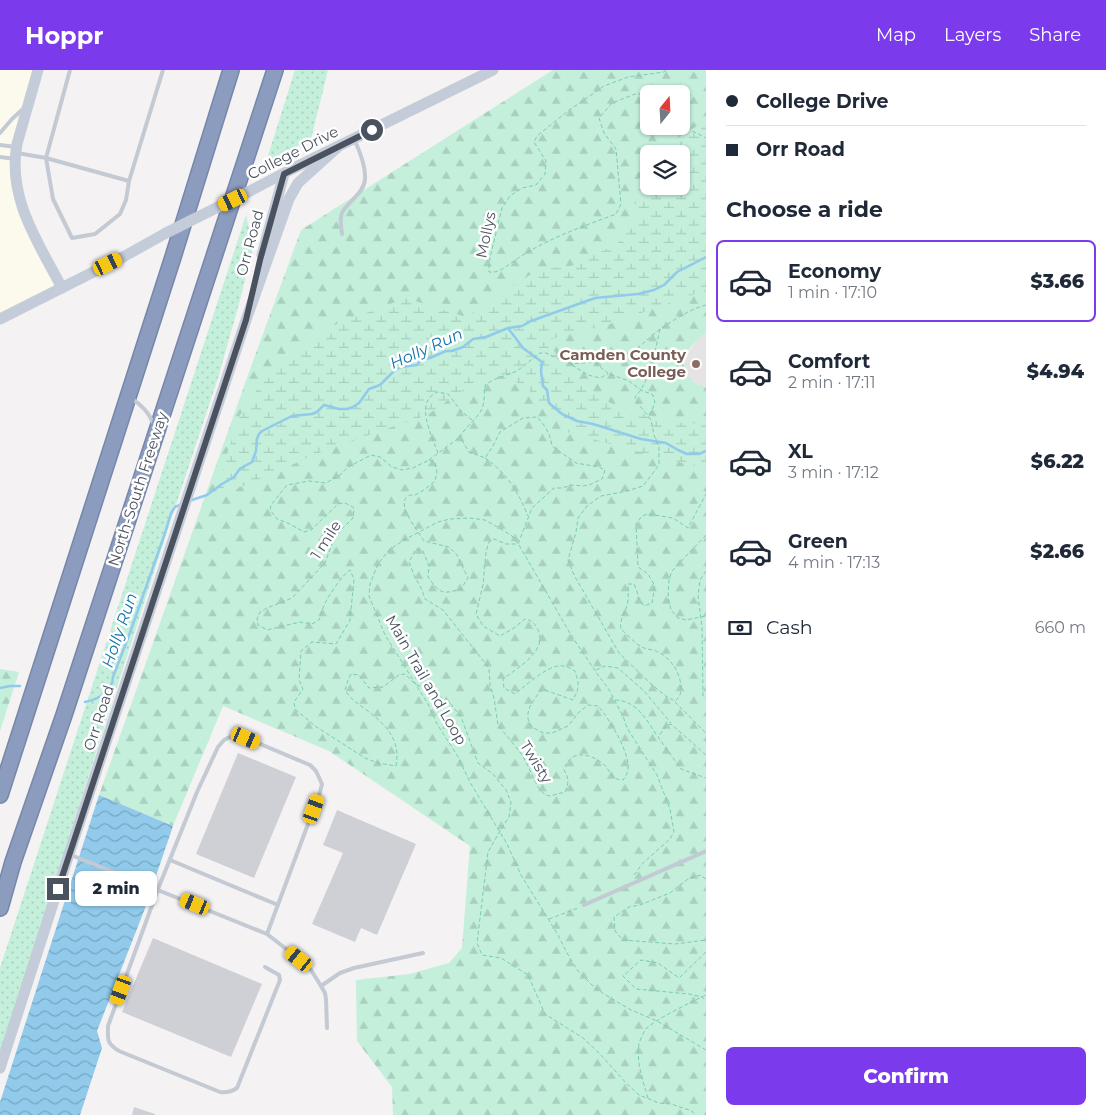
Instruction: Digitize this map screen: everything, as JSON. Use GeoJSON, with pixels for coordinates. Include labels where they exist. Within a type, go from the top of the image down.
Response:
{"type":"FeatureCollection","features":[{"type":"Feature","properties":{"kind":"highway"},"geometry":{"type":"LineString","coordinates":[[0,794],[173,257],[230,70]]}},
{"type":"Feature","properties":{"kind":"highway","name":"North-South Freeway"},"geometry":{"type":"LineString","coordinates":[[0,908],[13,862],[64,716],[274,70]]}},
{"type":"Feature","properties":{"kind":"highway"},"geometry":{"type":"LineString","coordinates":[[0,899],[13,862]]}},
{"type":"Feature","properties":{"kind":"street"},"geometry":{"type":"LineString","coordinates":[[38,70],[15,153],[15,179],[22,208],[62,288]]}},
{"type":"Feature","properties":{"kind":"street","name":"College Drive"},"geometry":{"type":"LineString","coordinates":[[0,319],[338,146],[493,70]]}},
{"type":"Feature","properties":{"kind":"street","name":"Orr Road"},"geometry":{"type":"LineString","coordinates":[[0,1068],[246,320],[293,190],[306,175],[338,146]]}},
{"type":"Feature","properties":{"kind":"street","name":"Orr Road"},"geometry":{"type":"LineString","coordinates":[[246,320],[260,260],[284,174]]}},
{"type":"Feature","properties":{"kind":"lane"},"geometry":{"type":"LineString","coordinates":[[70,70],[46,158],[53,199],[72,238],[95,234],[120,214],[126,200],[129,181],[163,70]]}},
{"type":"Feature","properties":{"kind":"lane"},"geometry":{"type":"LineString","coordinates":[[0,133],[28,104]]}},
{"type":"Feature","properties":{"kind":"lane"},"geometry":{"type":"LineString","coordinates":[[342,234],[340,220],[343,211],[361,190],[365,179],[363,160],[354,138]]}},
{"type":"Feature","properties":{"kind":"lane"},"geometry":{"type":"LineString","coordinates":[[0,145],[15,153],[46,158],[129,181]]}},
{"type":"Feature","properties":{"kind":"lane"},"geometry":{"type":"LineString","coordinates":[[0,157],[15,153]]}},
{"type":"Feature","properties":{"kind":"lane"},"geometry":{"type":"LineString","coordinates":[[128,397],[142,406],[149,414],[157,432]]}},
{"type":"Feature","properties":{"kind":"lane"},"geometry":{"type":"LineString","coordinates":[[265,967],[280,975],[280,980],[237,1088],[232,1092],[220,1092],[211,1089],[119,1051],[111,1046],[108,1040],[108,1026],[158,889],[197,792],[218,747],[224,740],[234,735],[246,738],[310,765],[316,771],[322,784],[268,934]]}},
{"type":"Feature","properties":{"kind":"lane"},"geometry":{"type":"LineString","coordinates":[[584,905],[706,851]]}},
{"type":"Feature","properties":{"kind":"lane"},"geometry":{"type":"LineString","coordinates":[[69,854],[268,934],[311,970],[325,993],[327,1028]]}},
{"type":"Feature","properties":{"kind":"lane"},"geometry":{"type":"LineString","coordinates":[[170,860],[278,906]]}},
{"type":"Feature","properties":{"kind":"lane"},"geometry":{"type":"LineString","coordinates":[[321,986],[340,973],[354,968],[423,953]]}},
{"type":"Feature","properties":{"kind":"path","name":"Mollys"},"geometry":{"type":"LineString","coordinates":[[640,94],[635,94],[612,103],[599,118],[604,132],[616,149],[620,204],[616,214],[554,238],[502,270],[489,272],[489,262],[502,208],[510,196],[522,188],[536,185],[545,174],[546,161],[534,142],[538,136],[568,111],[604,86],[628,77],[664,72],[666,70]]}},
{"type":"Feature","properties":{"kind":"path"},"geometry":{"type":"LineString","coordinates":[[690,130],[706,138]]}},
{"type":"Feature","properties":{"kind":"path"},"geometry":{"type":"LineString","coordinates":[[570,364],[607,361],[634,351],[681,316],[706,305]]}},
{"type":"Feature","properties":{"kind":"path"},"geometry":{"type":"LineString","coordinates":[[660,330],[652,367],[641,390],[635,397],[651,420],[658,447],[659,465],[643,486],[601,496],[587,506],[578,518],[568,560],[574,575],[619,653],[651,684],[675,701],[706,733]]}},
{"type":"Feature","properties":{"kind":"path"},"geometry":{"type":"LineString","coordinates":[[429,460],[460,437],[481,411],[485,384],[518,371],[540,353],[546,353],[570,364],[588,376],[600,378],[609,374]]}},
{"type":"Feature","properties":{"kind":"path"},"geometry":{"type":"LineString","coordinates":[[594,362],[609,374],[654,395],[655,403],[649,416]]}},
{"type":"Feature","properties":{"kind":"path"},"geometry":{"type":"LineString","coordinates":[[438,453],[424,409],[428,399],[436,392],[448,394],[462,412],[472,420]]}},
{"type":"Feature","properties":{"kind":"path"},"geometry":{"type":"LineString","coordinates":[[485,458],[500,432],[523,418],[537,417],[545,425],[552,446],[576,463],[600,466],[605,470],[602,479],[595,483],[583,486],[572,484],[562,488],[554,488],[532,508],[518,544]]}},
{"type":"Feature","properties":{"kind":"path"},"geometry":{"type":"LineString","coordinates":[[460,437],[469,452],[485,458],[509,480],[518,493],[529,518]]}},
{"type":"Feature","properties":{"kind":"path","name":"1 mile"},"geometry":{"type":"LineString","coordinates":[[415,684],[404,674],[399,675],[383,686],[369,688],[359,674],[350,674],[346,690],[350,697],[390,731],[394,737],[398,756],[396,766],[378,763],[365,758],[315,726],[295,709],[294,702],[303,689],[298,680],[300,651],[312,642],[336,644],[350,620],[354,579],[350,570],[347,571],[323,606],[319,620],[312,624],[300,622],[267,630],[258,625],[257,619],[260,612],[292,598],[325,563],[332,544],[340,532],[354,518],[354,508],[348,503],[343,502],[338,504],[311,530],[304,532],[277,519],[270,510],[271,505],[287,485],[309,480],[326,483],[340,476],[348,467],[371,455],[380,457],[392,467],[402,470],[412,468],[429,460]]}},
{"type":"Feature","properties":{"kind":"path"},"geometry":{"type":"LineString","coordinates":[[419,532],[406,513],[403,503],[409,495],[416,494],[435,481],[437,472],[435,462],[429,460]]}},
{"type":"Feature","properties":{"kind":"path"},"geometry":{"type":"LineString","coordinates":[[675,701],[681,694],[681,688],[673,664],[656,651],[643,648],[621,629],[620,624],[627,606],[628,584],[634,584],[638,597],[644,606],[652,603],[655,586],[648,574],[638,566],[636,524],[642,516],[648,514],[673,518],[688,528],[706,494]]}},
{"type":"Feature","properties":{"kind":"path","name":"Main Trail and Loop"},"geometry":{"type":"LineString","coordinates":[[634,876],[643,863],[670,839],[674,832],[670,809],[657,775],[627,728],[608,688],[571,635],[512,536],[485,520],[470,518],[450,519],[438,522],[389,550],[378,564],[370,584],[369,596],[386,635],[428,704],[437,724],[457,755],[471,784],[500,831],[521,876],[578,971],[604,994],[631,1010],[657,1021],[706,1050]]}},
{"type":"Feature","properties":{"kind":"path","name":"Twisty"},"geometry":{"type":"LineString","coordinates":[[419,532],[424,541],[449,547],[456,555],[468,578],[461,589],[446,594],[437,590],[428,577],[430,566],[423,551],[416,549],[409,562],[425,599],[443,610],[489,668],[490,685],[498,725],[523,756],[538,787],[545,795],[550,796],[565,792],[568,776],[564,770],[565,764],[570,758],[585,754],[604,764],[615,778],[623,780],[628,770],[626,758],[614,728],[598,706],[588,705],[579,712],[568,726],[552,733],[543,733],[532,728],[528,719],[530,706],[540,691],[545,690],[573,700],[578,690],[575,671],[559,666],[544,672],[515,694],[504,688],[503,679],[538,650],[539,632],[534,623],[525,619],[500,636],[484,626],[476,614],[483,585],[486,552],[489,542],[494,539],[506,544],[518,544]]}},
{"type":"Feature","properties":{"kind":"path"},"geometry":{"type":"LineString","coordinates":[[706,535],[672,571],[669,580],[668,598],[671,610],[678,618],[686,620],[706,616]]}},
{"type":"Feature","properties":{"kind":"path"},"geometry":{"type":"LineString","coordinates":[[706,571],[700,580],[698,596],[702,627],[702,696],[706,697]]}},
{"type":"Feature","properties":{"kind":"path"},"geometry":{"type":"LineString","coordinates":[[595,670],[605,666],[618,668],[644,691],[671,724],[706,755]]}},
{"type":"Feature","properties":{"kind":"path"},"geometry":{"type":"LineString","coordinates":[[415,684],[450,703],[461,717],[478,763],[493,774],[506,790],[511,802],[509,817],[488,852],[477,943],[482,955],[501,958],[528,975],[545,1014],[582,1038],[600,1054],[638,1095],[659,1103],[671,1104],[692,1111],[695,1115]]}},
{"type":"Feature","properties":{"kind":"path"},"geometry":{"type":"LineString","coordinates":[[614,700],[629,703],[642,713],[681,769],[706,778]]}},
{"type":"Feature","properties":{"kind":"path"},"geometry":{"type":"LineString","coordinates":[[658,737],[666,726],[671,724]]}},
{"type":"Feature","properties":{"kind":"path"},"geometry":{"type":"LineString","coordinates":[[706,879],[700,875],[688,879],[670,893],[640,905],[629,907],[614,917],[615,932],[623,940],[675,944],[706,940]]}},
{"type":"Feature","properties":{"kind":"path"},"geometry":{"type":"LineString","coordinates":[[548,920],[584,905]]}},
{"type":"Feature","properties":{"kind":"path"},"geometry":{"type":"LineString","coordinates":[[706,952],[679,978],[658,963],[642,960],[622,976],[636,990],[689,994],[702,997],[706,1001]]}},
{"type":"Feature","properties":{"kind":"path"},"geometry":{"type":"LineString","coordinates":[[649,1098],[638,1058],[639,1043],[646,1029],[657,1021],[706,995]]}},
{"type":"Feature","properties":{"kind":"shaded area"},"geometry":{"type":"Polygon","coordinates":[[[0,70],[38,70],[15,179],[62,288],[0,319],[0,70]]]}},
{"type":"Feature","properties":{"kind":"shaded area","name":"Camden County College"},"geometry":{"type":"Polygon","coordinates":[[[706,333],[706,387],[702,387],[691,380],[685,371],[685,357],[697,340],[706,333]]]}},
{"type":"Feature","properties":{"kind":"green space"},"geometry":{"type":"Polygon","coordinates":[[[295,70],[328,70],[311,139],[266,162],[295,70]]]}},
{"type":"Feature","properties":{"kind":"green space"},"geometry":{"type":"Polygon","coordinates":[[[553,70],[706,70],[706,333],[688,351],[684,363],[692,381],[706,387],[706,1115],[393,1115],[392,1087],[357,1041],[356,980],[410,974],[449,963],[462,948],[470,846],[329,751],[223,706],[173,826],[99,795],[301,230],[553,70]]]}},
{"type":"Feature","properties":{"kind":"green space"},"geometry":{"type":"Polygon","coordinates":[[[697,126],[706,127],[706,290],[610,324],[547,340],[575,382],[619,408],[675,422],[706,424],[706,466],[698,467],[567,432],[524,385],[489,372],[427,415],[328,449],[216,498],[227,454],[240,415],[260,385],[334,325],[406,298],[466,317],[539,269],[571,266],[617,244],[636,218],[636,186],[640,177],[640,195],[690,195],[690,145],[666,145],[683,135],[690,135],[690,130],[697,126]]]}},
{"type":"Feature","properties":{"kind":"green space"},"geometry":{"type":"Polygon","coordinates":[[[246,215],[253,247],[218,378],[0,1051],[0,968],[246,215]]]}},
{"type":"Feature","properties":{"kind":"green space"},"geometry":{"type":"Polygon","coordinates":[[[0,669],[19,672],[0,731],[0,669]]]}},
{"type":"Feature","properties":{"kind":"water"},"geometry":{"type":"Polygon","coordinates":[[[99,795],[173,826],[144,911],[97,1031],[102,1048],[80,1115],[0,1115],[0,1102],[99,795]]]}},
{"type":"Feature","properties":{"kind":"building"},"geometry":{"type":"Polygon","coordinates":[[[238,753],[296,777],[254,878],[196,854],[238,753]]]}},
{"type":"Feature","properties":{"kind":"building"},"geometry":{"type":"Polygon","coordinates":[[[337,810],[416,844],[377,935],[361,928],[355,942],[312,924],[343,853],[323,845],[337,810]]]}},
{"type":"Feature","properties":{"kind":"building"},"geometry":{"type":"Polygon","coordinates":[[[153,938],[262,984],[231,1057],[122,1012],[153,938]]]}},
{"type":"Feature","properties":{"kind":"building"},"geometry":{"type":"Polygon","coordinates":[[[134,1107],[155,1114],[155,1115],[132,1115],[134,1107]]]}},
{"type":"Feature","properties":{"kind":"waterway","name":"Holly Run"},"geometry":{"type":"LineString","coordinates":[[189,501],[207,495],[234,477],[241,468],[252,462],[259,434],[292,416],[312,414],[324,405],[339,409],[353,407],[359,403],[369,389],[380,385],[395,370],[401,367],[417,365],[421,360],[463,347],[473,339],[486,337],[508,328],[522,326],[595,298],[638,294],[654,290],[664,285],[677,272],[706,257]]}},
{"type":"Feature","properties":{"kind":"waterway"},"geometry":{"type":"LineString","coordinates":[[508,328],[523,348],[542,362],[543,386],[547,390],[549,403],[562,414],[577,421],[641,439],[666,443],[687,454],[699,454],[706,451]]}},
{"type":"Feature","properties":{"kind":"waterway","name":"Holly Run"},"geometry":{"type":"LineString","coordinates":[[85,702],[100,697],[112,683],[171,513],[175,507],[182,504]]}},
{"type":"Feature","properties":{"kind":"waterway","name":"Holly Run"},"geometry":{"type":"LineString","coordinates":[[0,688],[20,686]]}},
{"type":"Feature","properties":{"kind":"place","name":"Camden County College"},"geometry":{"type":"Point","coordinates":[696,364]}},
{"type":"Feature","properties":{"kind":"route"},"geometry":{"type":"LineString","coordinates":[[58,889],[246,320],[260,260],[284,174],[372,130]]}}]}
